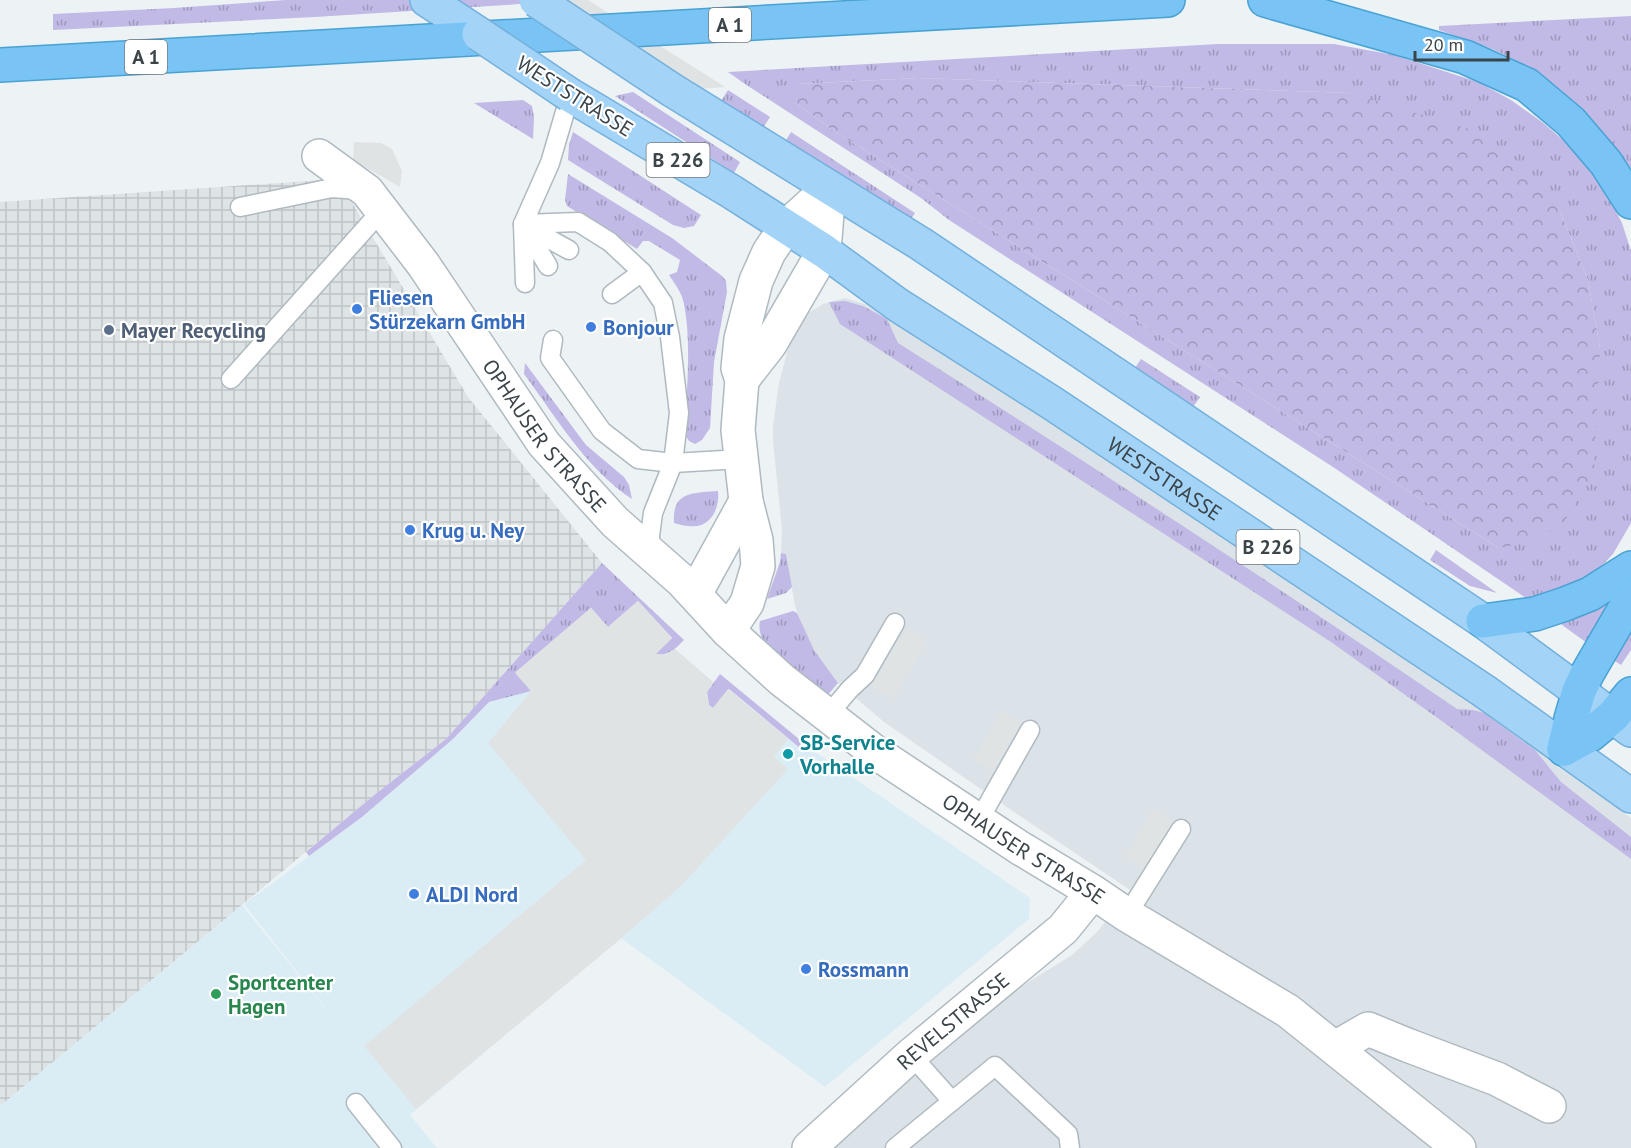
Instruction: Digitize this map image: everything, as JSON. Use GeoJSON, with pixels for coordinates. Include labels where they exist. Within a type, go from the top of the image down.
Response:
{"type":"FeatureCollection","features":[{"type":"Feature","properties":{"kind":"highway","name":"A 1"},"geometry":{"type":"LineString","coordinates":[[0,65],[1168,0]]}},
{"type":"Feature","properties":{"kind":"highway"},"geometry":{"type":"LineString","coordinates":[[1265,0],[1465,57],[1527,85],[1571,122],[1606,163],[1631,202]]}},
{"type":"Feature","properties":{"kind":"highway"},"geometry":{"type":"LineString","coordinates":[[1483,621],[1535,614],[1565,604],[1590,594],[1631,568]]}},
{"type":"Feature","properties":{"kind":"highway"},"geometry":{"type":"LineString","coordinates":[[1564,749],[1570,719],[1579,692],[1631,598]]}},
{"type":"Feature","properties":{"kind":"highway"},"geometry":{"type":"LineString","coordinates":[[1564,749],[1625,713]]}},
{"type":"Feature","properties":{"kind":"main road","name":"WESTSTRASSE"},"geometry":{"type":"LineString","coordinates":[[427,0],[570,95],[732,192],[824,251],[898,305],[1052,403],[1474,684],[1631,796]]}},
{"type":"Feature","properties":{"kind":"main road","name":"B 226"},"geometry":{"type":"LineString","coordinates":[[536,0],[672,90],[921,244],[1483,621],[1579,692],[1625,713]]}},
{"type":"Feature","properties":{"kind":"street","name":"OPHAUSER STRASSE"},"geometry":{"type":"LineString","coordinates":[[319,156],[375,200],[423,264],[544,444],[615,522],[695,594],[728,631],[782,680],[875,752],[1127,915],[1288,1011],[1459,1148]]}},
{"type":"Feature","properties":{"kind":"street"},"geometry":{"type":"LineString","coordinates":[[728,631],[747,603],[758,566],[756,540],[746,501],[738,430],[742,380],[738,368],[741,339],[756,281],[769,252],[786,226],[829,189]]}},
{"type":"Feature","properties":{"kind":"street"},"geometry":{"type":"LineString","coordinates":[[742,380],[770,344],[824,251],[829,189]]}},
{"type":"Feature","properties":{"kind":"street"},"geometry":{"type":"LineString","coordinates":[[695,594],[746,501]]}},
{"type":"Feature","properties":{"kind":"street","name":"REVELSTRASSE"},"geometry":{"type":"LineString","coordinates":[[825,1143],[911,1056],[1063,929],[1093,892]]}},
{"type":"Feature","properties":{"kind":"street"},"geometry":{"type":"LineString","coordinates":[[1335,1048],[1368,1029],[1497,1078],[1549,1106]]}},
{"type":"Feature","properties":{"kind":"lane"},"geometry":{"type":"LineString","coordinates":[[525,283],[523,224],[550,164],[570,95]]}},
{"type":"Feature","properties":{"kind":"lane"},"geometry":{"type":"LineString","coordinates":[[231,379],[375,200],[332,188],[240,207]]}},
{"type":"Feature","properties":{"kind":"lane"},"geometry":{"type":"LineString","coordinates":[[523,224],[578,222],[610,242],[642,273],[663,303],[670,337],[679,413],[673,463],[653,513],[648,551]]}},
{"type":"Feature","properties":{"kind":"lane"},"geometry":{"type":"LineString","coordinates":[[523,224],[569,250]]}},
{"type":"Feature","properties":{"kind":"lane"},"geometry":{"type":"LineString","coordinates":[[523,224],[549,266]]}},
{"type":"Feature","properties":{"kind":"lane"},"geometry":{"type":"LineString","coordinates":[[612,294],[642,273]]}},
{"type":"Feature","properties":{"kind":"lane"},"geometry":{"type":"LineString","coordinates":[[553,340],[550,358],[602,430],[638,459],[673,463],[741,459]]}},
{"type":"Feature","properties":{"kind":"lane"},"geometry":{"type":"LineString","coordinates":[[827,716],[865,675],[895,623]]}},
{"type":"Feature","properties":{"kind":"lane"},"geometry":{"type":"LineString","coordinates":[[979,820],[1030,730]]}},
{"type":"Feature","properties":{"kind":"lane"},"geometry":{"type":"LineString","coordinates":[[1127,915],[1181,829]]}},
{"type":"Feature","properties":{"kind":"lane"},"geometry":{"type":"LineString","coordinates":[[911,1056],[952,1101]]}},
{"type":"Feature","properties":{"kind":"lane"},"geometry":{"type":"LineString","coordinates":[[895,1148],[995,1065],[1068,1134],[1070,1148]]}},
{"type":"Feature","properties":{"kind":"lane"},"geometry":{"type":"LineString","coordinates":[[356,1103],[392,1148]]}},
{"type":"Feature","properties":{"kind":"shaded area"},"geometry":{"type":"Polygon","coordinates":[[[561,0],[588,0],[725,87],[699,89],[561,0]]]}},
{"type":"Feature","properties":{"kind":"shaded area"},"geometry":{"type":"Polygon","coordinates":[[[354,142],[381,143],[392,149],[402,171],[400,187],[353,160],[354,142]]]}},
{"type":"Feature","properties":{"kind":"shaded area"},"geometry":{"type":"Polygon","coordinates":[[[338,179],[468,397],[602,563],[446,739],[373,796],[0,1106],[0,202],[338,179]]]}},
{"type":"Feature","properties":{"kind":"shaded area"},"geometry":{"type":"Polygon","coordinates":[[[845,298],[865,304],[887,317],[1043,415],[1473,701],[1631,818],[1631,1148],[809,1148],[911,1055],[1072,955],[1098,931],[1130,890],[884,722],[838,683],[814,650],[805,633],[795,606],[786,554],[781,553],[782,530],[773,426],[779,383],[789,345],[803,316],[823,304],[845,298]]]}},
{"type":"Feature","properties":{"kind":"shaded area"},"geometry":{"type":"Polygon","coordinates":[[[638,601],[672,638],[656,654],[665,655],[675,649],[713,682],[707,692],[709,705],[713,708],[728,689],[788,739],[774,757],[788,769],[681,886],[416,1109],[364,1046],[586,860],[488,743],[531,691],[515,673],[591,608],[608,627],[638,601]]]}},
{"type":"Feature","properties":{"kind":"shaded area"},"geometry":{"type":"Polygon","coordinates":[[[907,628],[928,641],[892,698],[871,686],[907,628]]]}},
{"type":"Feature","properties":{"kind":"shaded area"},"geometry":{"type":"Polygon","coordinates":[[[675,649],[713,682],[709,688],[728,689],[806,753],[811,749],[1030,898],[1029,919],[825,1087],[621,938],[410,1115],[437,1148],[0,1148],[0,1106],[242,905],[341,1028],[244,904],[362,817],[453,739],[489,702],[669,653],[675,649]]]}},
{"type":"Feature","properties":{"kind":"shaded area"},"geometry":{"type":"Polygon","coordinates":[[[1001,711],[1021,722],[994,771],[974,760],[1001,711]]]}},
{"type":"Feature","properties":{"kind":"shaded area"},"geometry":{"type":"Polygon","coordinates":[[[1153,809],[1173,821],[1146,870],[1125,858],[1153,809]]]}},
{"type":"Feature","properties":{"kind":"green space"},"geometry":{"type":"Polygon","coordinates":[[[286,0],[583,0],[315,17],[53,30],[53,14],[286,0]]]}},
{"type":"Feature","properties":{"kind":"green space"},"geometry":{"type":"Polygon","coordinates":[[[1631,16],[1631,169],[1592,121],[1547,81],[1504,54],[1439,30],[1439,26],[1631,16]]]}},
{"type":"Feature","properties":{"kind":"green space"},"geometry":{"type":"Polygon","coordinates":[[[1218,44],[1334,44],[1394,55],[1478,82],[1511,100],[1569,145],[1603,186],[1622,223],[1631,251],[1631,523],[1613,554],[1592,576],[1542,597],[1526,598],[1333,467],[949,220],[921,198],[728,72],[1218,44]],[[918,78],[798,84],[795,102],[831,129],[1499,548],[1600,348],[1588,280],[1560,211],[1350,93],[918,78]]]}},
{"type":"Feature","properties":{"kind":"green space"},"geometry":{"type":"Polygon","coordinates":[[[918,78],[1350,93],[1485,134],[1560,211],[1588,280],[1600,348],[1594,471],[1563,524],[1532,541],[1499,548],[831,129],[795,102],[792,90],[798,84],[918,78]]]}},
{"type":"Feature","properties":{"kind":"green space"},"geometry":{"type":"Polygon","coordinates":[[[728,90],[770,117],[763,128],[721,101],[728,90]]]}},
{"type":"Feature","properties":{"kind":"green space"},"geometry":{"type":"Polygon","coordinates":[[[633,92],[740,162],[734,173],[615,96],[633,92]]]}},
{"type":"Feature","properties":{"kind":"green space"},"geometry":{"type":"Polygon","coordinates":[[[523,100],[532,106],[533,139],[474,103],[523,100]]]}},
{"type":"Feature","properties":{"kind":"green space"},"geometry":{"type":"Polygon","coordinates":[[[573,132],[701,215],[694,226],[684,228],[673,225],[568,160],[573,132]]]}},
{"type":"Feature","properties":{"kind":"green space"},"geometry":{"type":"Polygon","coordinates":[[[791,132],[915,213],[908,223],[785,142],[791,132]]]}},
{"type":"Feature","properties":{"kind":"green space"},"geometry":{"type":"Polygon","coordinates":[[[568,174],[672,238],[726,281],[727,292],[714,362],[710,428],[702,440],[695,444],[685,435],[688,352],[684,304],[682,296],[669,275],[677,272],[680,260],[649,241],[643,241],[637,249],[567,206],[565,200],[568,174]]]}},
{"type":"Feature","properties":{"kind":"green space"},"geometry":{"type":"Polygon","coordinates":[[[845,301],[863,306],[887,319],[898,343],[1179,523],[1457,709],[1484,713],[1535,750],[1561,782],[1631,837],[1631,859],[1331,642],[840,324],[829,302],[845,301]]]}},
{"type":"Feature","properties":{"kind":"green space"},"geometry":{"type":"Polygon","coordinates":[[[1141,359],[1200,397],[1193,407],[1135,368],[1141,359]]]}},
{"type":"Feature","properties":{"kind":"green space"},"geometry":{"type":"Polygon","coordinates":[[[525,363],[586,445],[624,477],[629,485],[632,499],[600,473],[573,442],[524,374],[525,363]]]}},
{"type":"Feature","properties":{"kind":"green space"},"geometry":{"type":"Polygon","coordinates":[[[718,491],[715,511],[708,521],[696,526],[674,523],[674,513],[680,499],[693,494],[718,491]]]}},
{"type":"Feature","properties":{"kind":"green space"},"geometry":{"type":"Polygon","coordinates":[[[1436,550],[1497,593],[1470,586],[1430,560],[1436,550]]]}},
{"type":"Feature","properties":{"kind":"green space"},"geometry":{"type":"Polygon","coordinates":[[[781,553],[786,554],[792,587],[786,593],[767,599],[780,562],[781,553]]]}},
{"type":"Feature","properties":{"kind":"green space"},"geometry":{"type":"Polygon","coordinates":[[[602,563],[684,640],[668,653],[655,654],[672,638],[638,601],[608,627],[591,608],[516,672],[531,691],[489,702],[453,739],[362,817],[309,856],[306,852],[446,739],[602,563]]]}},
{"type":"Feature","properties":{"kind":"green space"},"geometry":{"type":"Polygon","coordinates":[[[1606,603],[1610,604],[1587,643],[1558,622],[1571,620],[1606,603]]]}},
{"type":"Feature","properties":{"kind":"green space"},"geometry":{"type":"Polygon","coordinates":[[[793,611],[797,613],[814,650],[838,683],[826,697],[765,644],[761,636],[760,621],[793,611]]]}},
{"type":"Feature","properties":{"kind":"green space"},"geometry":{"type":"Polygon","coordinates":[[[1631,621],[1631,650],[1621,665],[1610,658],[1631,621]]]}},
{"type":"Feature","properties":{"kind":"green space"},"geometry":{"type":"Polygon","coordinates":[[[720,674],[811,749],[806,753],[729,689],[713,708],[709,705],[707,692],[720,674]]]}},
{"type":"Feature","properties":{"kind":"place","name":"Fliesen Stürzekarn GmbH"},"geometry":{"type":"Point","coordinates":[357,309]}},
{"type":"Feature","properties":{"kind":"place","name":"Bonjour"},"geometry":{"type":"Point","coordinates":[591,327]}},
{"type":"Feature","properties":{"kind":"place","name":"Mayer Recycling"},"geometry":{"type":"Point","coordinates":[109,330]}},
{"type":"Feature","properties":{"kind":"place","name":"Krug u. Ney"},"geometry":{"type":"Point","coordinates":[410,530]}},
{"type":"Feature","properties":{"kind":"place","name":"SB-Service Vorhalle"},"geometry":{"type":"Point","coordinates":[788,754]}},
{"type":"Feature","properties":{"kind":"place","name":"ALDI Nord"},"geometry":{"type":"Point","coordinates":[414,894]}},
{"type":"Feature","properties":{"kind":"place","name":"Rossmann"},"geometry":{"type":"Point","coordinates":[806,969]}},
{"type":"Feature","properties":{"kind":"place","name":"Sportcenter Hagen"},"geometry":{"type":"Point","coordinates":[216,994]}}]}
